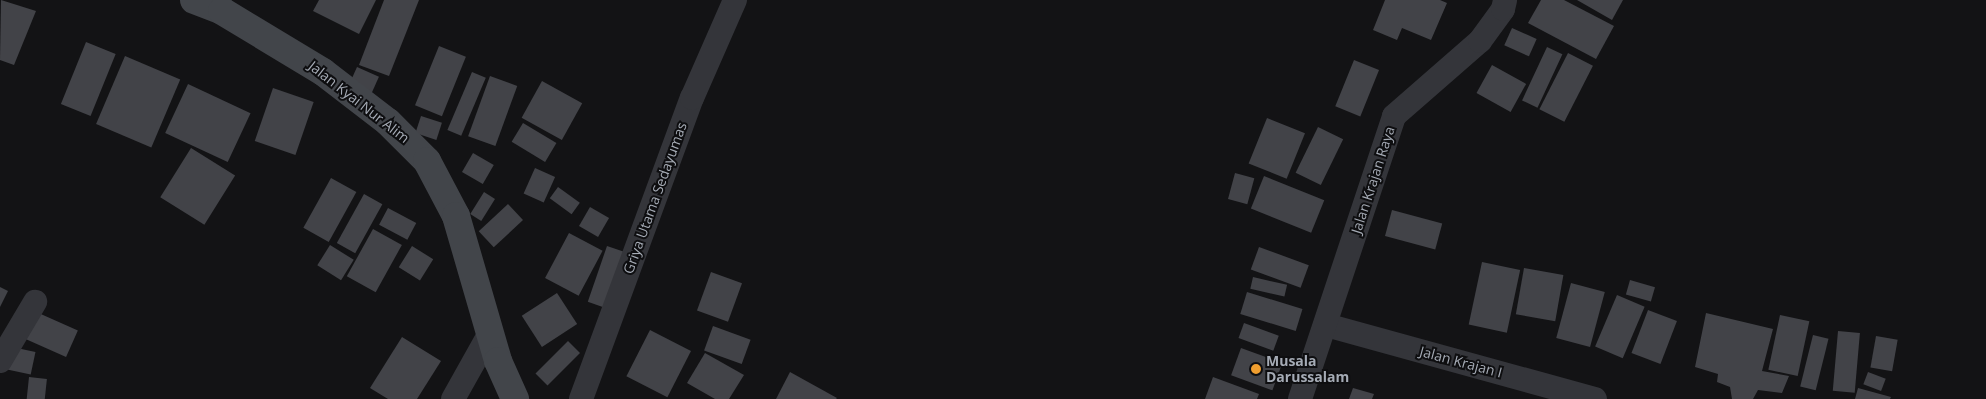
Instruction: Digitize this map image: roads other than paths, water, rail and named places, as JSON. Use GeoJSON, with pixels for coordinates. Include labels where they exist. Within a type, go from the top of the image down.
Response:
{"type":"FeatureCollection","features":[{"type":"Feature","properties":{"kind":"street","name":"Jalan Kyai Nur Alim"},"geometry":{"type":"LineString","coordinates":[[194,0],[222,11],[323,72],[415,146],[438,178],[456,216],[490,333],[514,399]]}},
{"type":"Feature","properties":{"kind":"street","name":"Griya Utama Sedayumas"},"geometry":{"type":"LineString","coordinates":[[581,399],[692,98],[735,0]]}},
{"type":"Feature","properties":{"kind":"street","name":"Jalan Krajan Raya"},"geometry":{"type":"LineString","coordinates":[[1300,399],[1394,116],[1480,42],[1503,9],[1505,0]]}},
{"type":"Feature","properties":{"kind":"street"},"geometry":{"type":"LineString","coordinates":[[3,347],[34,302]]}},
{"type":"Feature","properties":{"kind":"street","name":"Jalan Krajan I"},"geometry":{"type":"LineString","coordinates":[[1326,325],[1595,399]]}},
{"type":"Feature","properties":{"kind":"street"},"geometry":{"type":"LineString","coordinates":[[453,399],[490,333]]}},
{"type":"Feature","properties":{"kind":"place","name":"Musala Darussalam"},"geometry":{"type":"Point","coordinates":[1256,369]}}]}
